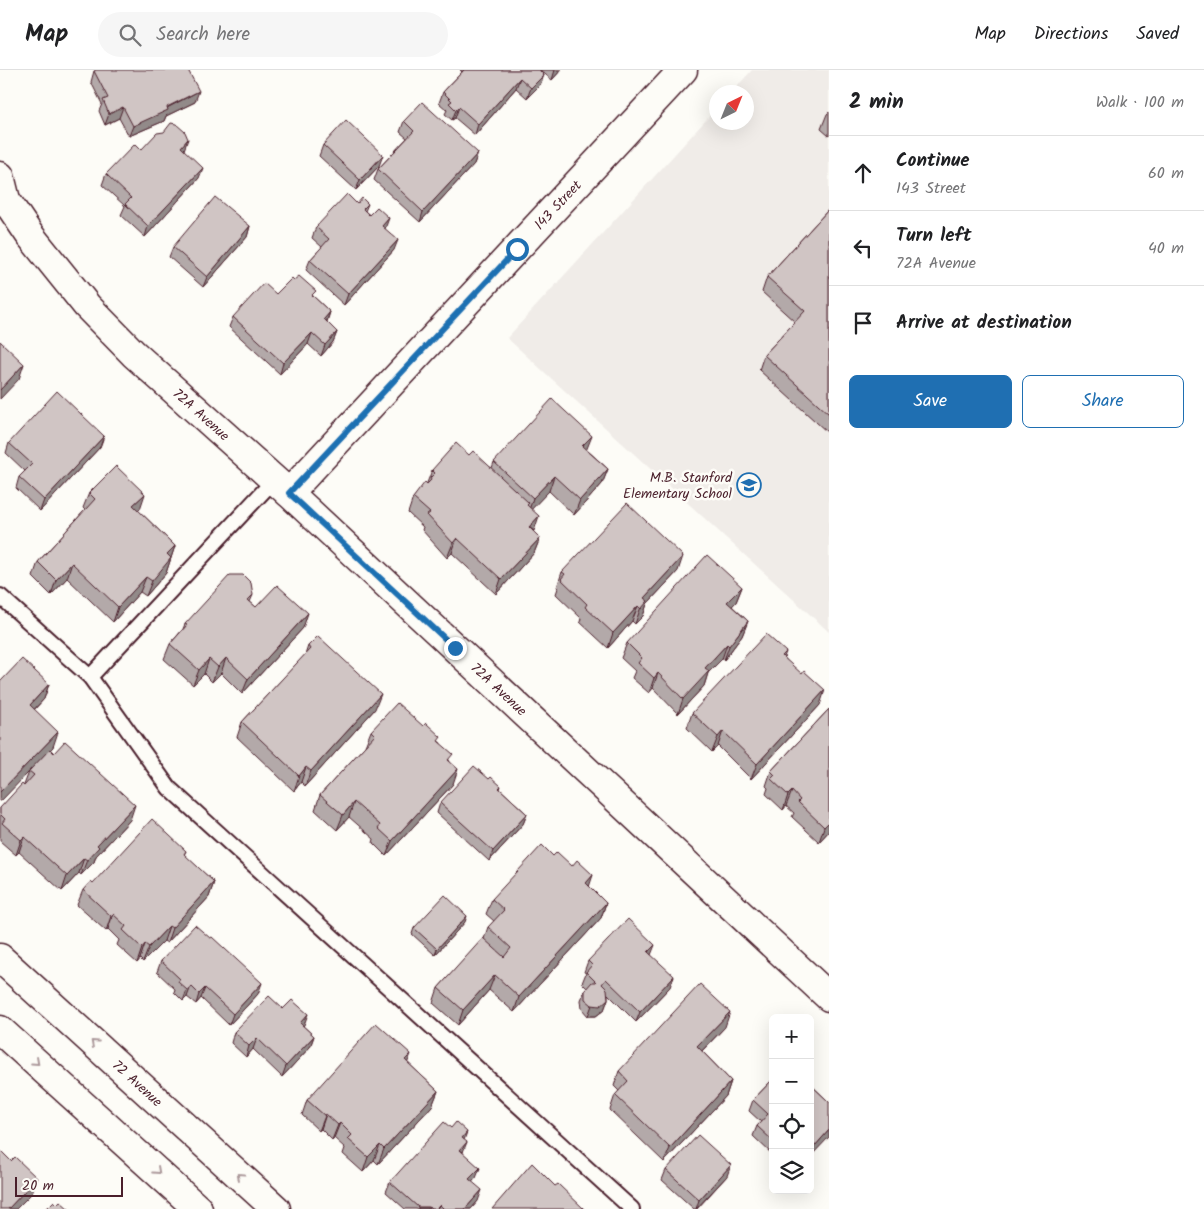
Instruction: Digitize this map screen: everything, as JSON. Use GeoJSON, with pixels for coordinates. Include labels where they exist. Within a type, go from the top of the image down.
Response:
{"type":"FeatureCollection","features":[{"type":"Feature","properties":{"kind":"street","name":"143 Street"},"geometry":{"type":"LineString","coordinates":[[282,486],[683,70]]}},
{"type":"Feature","properties":{"kind":"street","name":"72A Avenue"},"geometry":{"type":"LineString","coordinates":[[0,176],[6,200],[5,209],[87,306],[134,354],[282,486],[829,997]]}},
{"type":"Feature","properties":{"kind":"street","name":"72 Avenue"},"geometry":{"type":"LineString","coordinates":[[0,958],[276,1209]]}},
{"type":"Feature","properties":{"kind":"street"},"geometry":{"type":"LineString","coordinates":[[0,1030],[198,1209]]}},
{"type":"Feature","properties":{"kind":"lane"},"geometry":{"type":"LineString","coordinates":[[90,677],[282,486]]}},
{"type":"Feature","properties":{"kind":"lane"},"geometry":{"type":"LineString","coordinates":[[0,596],[90,677],[169,788],[632,1209]]}},
{"type":"Feature","properties":{"kind":"shaded area","name":"M.B. Stanford Elementary School"},"geometry":{"type":"Polygon","coordinates":[[[752,70],[829,70],[829,632],[507,338],[709,117],[709,130],[754,130],[754,85],[738,85],[752,70]]]}},
{"type":"Feature","properties":{"kind":"building"},"geometry":{"type":"Polygon","coordinates":[[[188,70],[199,91],[167,107],[168,110],[133,126],[123,107],[109,114],[103,100],[108,98],[94,71],[188,70]]]}},
{"type":"Feature","properties":{"kind":"building"},"geometry":{"type":"Polygon","coordinates":[[[464,70],[539,70],[544,75],[531,88],[520,78],[478,124],[459,107],[456,110],[449,103],[452,101],[443,92],[464,70]]]}},
{"type":"Feature","properties":{"kind":"building"},"geometry":{"type":"Polygon","coordinates":[[[422,102],[478,153],[423,212],[378,169],[414,131],[404,121],[422,102]]]}},
{"type":"Feature","properties":{"kind":"building"},"geometry":{"type":"Polygon","coordinates":[[[346,120],[383,155],[360,180],[323,145],[346,120]]]}},
{"type":"Feature","properties":{"kind":"building"},"geometry":{"type":"Polygon","coordinates":[[[171,123],[176,124],[185,132],[188,139],[181,147],[203,168],[148,226],[125,204],[131,198],[106,174],[135,144],[141,150],[157,133],[164,132],[171,123]]]}},
{"type":"Feature","properties":{"kind":"building"},"geometry":{"type":"Polygon","coordinates":[[[347,194],[357,204],[362,198],[368,204],[363,209],[369,215],[377,207],[389,218],[382,226],[398,240],[348,294],[310,260],[329,239],[316,227],[347,194]]]}},
{"type":"Feature","properties":{"kind":"building"},"geometry":{"type":"Polygon","coordinates":[[[215,197],[250,226],[207,277],[173,247],[215,197]]]}},
{"type":"Feature","properties":{"kind":"building"},"geometry":{"type":"Polygon","coordinates":[[[829,209],[829,414],[764,355],[805,311],[767,277],[829,209]]]}},
{"type":"Feature","properties":{"kind":"building"},"geometry":{"type":"Polygon","coordinates":[[[299,276],[316,291],[312,295],[330,312],[324,319],[337,332],[325,345],[312,333],[283,363],[233,317],[264,283],[276,294],[292,278],[294,280],[299,276]]]}},
{"type":"Feature","properties":{"kind":"building"},"geometry":{"type":"Polygon","coordinates":[[[0,341],[24,364],[0,390],[0,341]]]}},
{"type":"Feature","properties":{"kind":"building"},"geometry":{"type":"Polygon","coordinates":[[[57,391],[104,436],[44,500],[19,477],[32,464],[9,443],[57,391]]]}},
{"type":"Feature","properties":{"kind":"building"},"geometry":{"type":"Polygon","coordinates":[[[552,399],[592,436],[582,446],[608,469],[580,500],[554,476],[533,498],[494,462],[552,399]]]}},
{"type":"Feature","properties":{"kind":"building"},"geometry":{"type":"Polygon","coordinates":[[[456,443],[469,455],[473,451],[529,503],[527,505],[539,516],[529,527],[540,538],[501,579],[457,538],[453,543],[427,515],[430,513],[413,498],[425,482],[427,484],[431,480],[430,478],[435,473],[432,470],[456,443]]]}},
{"type":"Feature","properties":{"kind":"building"},"geometry":{"type":"Polygon","coordinates":[[[116,466],[145,494],[133,505],[175,546],[167,554],[171,558],[152,581],[146,577],[118,607],[72,563],[56,580],[38,562],[95,499],[89,493],[116,466]]]}},
{"type":"Feature","properties":{"kind":"building"},"geometry":{"type":"Polygon","coordinates":[[[627,503],[683,556],[644,598],[648,601],[641,609],[638,606],[613,633],[585,607],[587,604],[561,579],[565,574],[562,572],[627,503]]]}},
{"type":"Feature","properties":{"kind":"building"},"geometry":{"type":"Polygon","coordinates":[[[707,555],[742,587],[727,602],[748,621],[729,646],[727,644],[705,668],[709,671],[683,699],[658,673],[654,678],[638,663],[642,658],[627,643],[707,555]]]}},
{"type":"Feature","properties":{"kind":"building"},"geometry":{"type":"Polygon","coordinates":[[[230,575],[243,575],[251,583],[253,595],[248,600],[256,607],[277,585],[308,613],[248,679],[226,658],[218,667],[209,659],[199,670],[170,644],[187,625],[185,624],[230,575]]]}},
{"type":"Feature","properties":{"kind":"building"},"geometry":{"type":"Polygon","coordinates":[[[766,634],[786,652],[782,656],[802,674],[804,671],[825,690],[757,764],[723,731],[718,737],[692,713],[766,634]]]}},
{"type":"Feature","properties":{"kind":"building"},"geometry":{"type":"Polygon","coordinates":[[[318,636],[381,694],[311,771],[306,767],[299,776],[242,722],[310,649],[308,646],[318,636]]]}},
{"type":"Feature","properties":{"kind":"building"},"geometry":{"type":"Polygon","coordinates":[[[22,659],[49,684],[30,705],[58,732],[0,792],[0,682],[22,659]]]}},
{"type":"Feature","properties":{"kind":"building"},"geometry":{"type":"Polygon","coordinates":[[[397,703],[423,726],[426,723],[441,737],[438,741],[453,754],[448,760],[458,769],[392,841],[378,828],[380,825],[354,802],[343,815],[320,795],[375,735],[371,731],[397,703]]]}},
{"type":"Feature","properties":{"kind":"building"},"geometry":{"type":"Polygon","coordinates":[[[829,709],[829,822],[824,827],[798,802],[800,800],[792,791],[788,795],[771,779],[775,775],[771,771],[829,709]]]}},
{"type":"Feature","properties":{"kind":"building"},"geometry":{"type":"Polygon","coordinates":[[[65,741],[135,805],[97,845],[99,847],[87,860],[84,858],[67,876],[24,837],[21,840],[2,823],[5,819],[0,814],[0,808],[22,784],[24,786],[34,775],[29,771],[50,749],[54,753],[65,741]]]}},
{"type":"Feature","properties":{"kind":"building"},"geometry":{"type":"Polygon","coordinates":[[[474,766],[489,779],[491,777],[501,786],[499,788],[527,814],[493,851],[440,803],[474,766]]]}},
{"type":"Feature","properties":{"kind":"building"},"geometry":{"type":"Polygon","coordinates":[[[152,819],[186,851],[184,854],[214,882],[172,928],[169,926],[149,947],[145,944],[142,948],[123,930],[126,926],[113,914],[111,916],[83,890],[91,881],[93,883],[152,819]]]}},
{"type":"Feature","properties":{"kind":"building"},"geometry":{"type":"Polygon","coordinates":[[[542,845],[553,856],[557,852],[572,866],[577,860],[593,875],[586,883],[606,903],[519,997],[495,975],[463,1010],[438,988],[483,938],[504,957],[511,948],[488,927],[504,910],[492,899],[542,845]]]}},
{"type":"Feature","properties":{"kind":"building"},"geometry":{"type":"Polygon","coordinates":[[[445,895],[467,916],[437,949],[414,928],[445,895]]]}},
{"type":"Feature","properties":{"kind":"building"},"geometry":{"type":"Polygon","coordinates":[[[628,919],[655,945],[648,952],[674,976],[640,1012],[606,979],[602,984],[607,989],[608,999],[600,1006],[592,1005],[585,999],[585,990],[592,982],[596,982],[586,972],[592,965],[588,961],[628,919]]]}},
{"type":"Feature","properties":{"kind":"building"},"geometry":{"type":"Polygon","coordinates":[[[195,925],[210,938],[212,937],[262,983],[233,1014],[205,988],[199,994],[191,986],[187,990],[178,982],[180,979],[161,961],[195,925]]]}},
{"type":"Feature","properties":{"kind":"building"},"geometry":{"type":"Polygon","coordinates":[[[700,984],[730,1012],[697,1046],[731,1081],[670,1148],[615,1095],[628,1081],[619,1071],[700,984]]]}},
{"type":"Feature","properties":{"kind":"building"},"geometry":{"type":"Polygon","coordinates":[[[269,996],[283,1009],[292,1000],[308,1014],[300,1023],[314,1036],[286,1066],[257,1038],[249,1046],[234,1032],[269,996]]]}},
{"type":"Feature","properties":{"kind":"building"},"geometry":{"type":"Polygon","coordinates":[[[376,1023],[411,1054],[405,1060],[438,1091],[384,1149],[380,1145],[368,1157],[348,1139],[352,1135],[340,1123],[338,1125],[326,1114],[325,1116],[307,1100],[376,1023]]]}},
{"type":"Feature","properties":{"kind":"building"},"geometry":{"type":"Polygon","coordinates":[[[769,1083],[769,1137],[757,1126],[768,1114],[753,1100],[769,1083]]]}},
{"type":"Feature","properties":{"kind":"building"},"geometry":{"type":"Polygon","coordinates":[[[814,1088],[829,1102],[829,1130],[814,1147],[814,1088]]]}},
{"type":"Feature","properties":{"kind":"building"},"geometry":{"type":"Polygon","coordinates":[[[444,1122],[451,1128],[456,1122],[467,1132],[462,1138],[467,1142],[460,1150],[480,1168],[469,1179],[482,1190],[465,1209],[444,1209],[440,1205],[436,1209],[418,1207],[390,1182],[444,1122]]]}},
{"type":"Feature","properties":{"kind":"building"},"geometry":{"type":"Polygon","coordinates":[[[698,1135],[731,1165],[699,1200],[666,1170],[698,1135]]]}},
{"type":"Feature","properties":{"kind":"building"},"geometry":{"type":"Polygon","coordinates":[[[0,1150],[11,1161],[15,1157],[37,1178],[8,1209],[0,1209],[0,1150]]]}},
{"type":"Feature","properties":{"kind":"building"},"geometry":{"type":"Polygon","coordinates":[[[532,1163],[555,1186],[558,1184],[584,1209],[492,1209],[532,1163]]]}},
{"type":"Feature","properties":{"kind":"building"},"geometry":{"type":"Polygon","coordinates":[[[54,1201],[57,1204],[60,1201],[69,1209],[46,1209],[54,1201]]]}},
{"type":"Feature","properties":{"kind":"place","name":"M.B. Stanford Elementary School"},"geometry":{"type":"Point","coordinates":[749,485]}},
{"type":"Feature","properties":{"kind":"route"},"geometry":{"type":"LineString","coordinates":[[455,648],[289,493],[517,249]]}}]}
